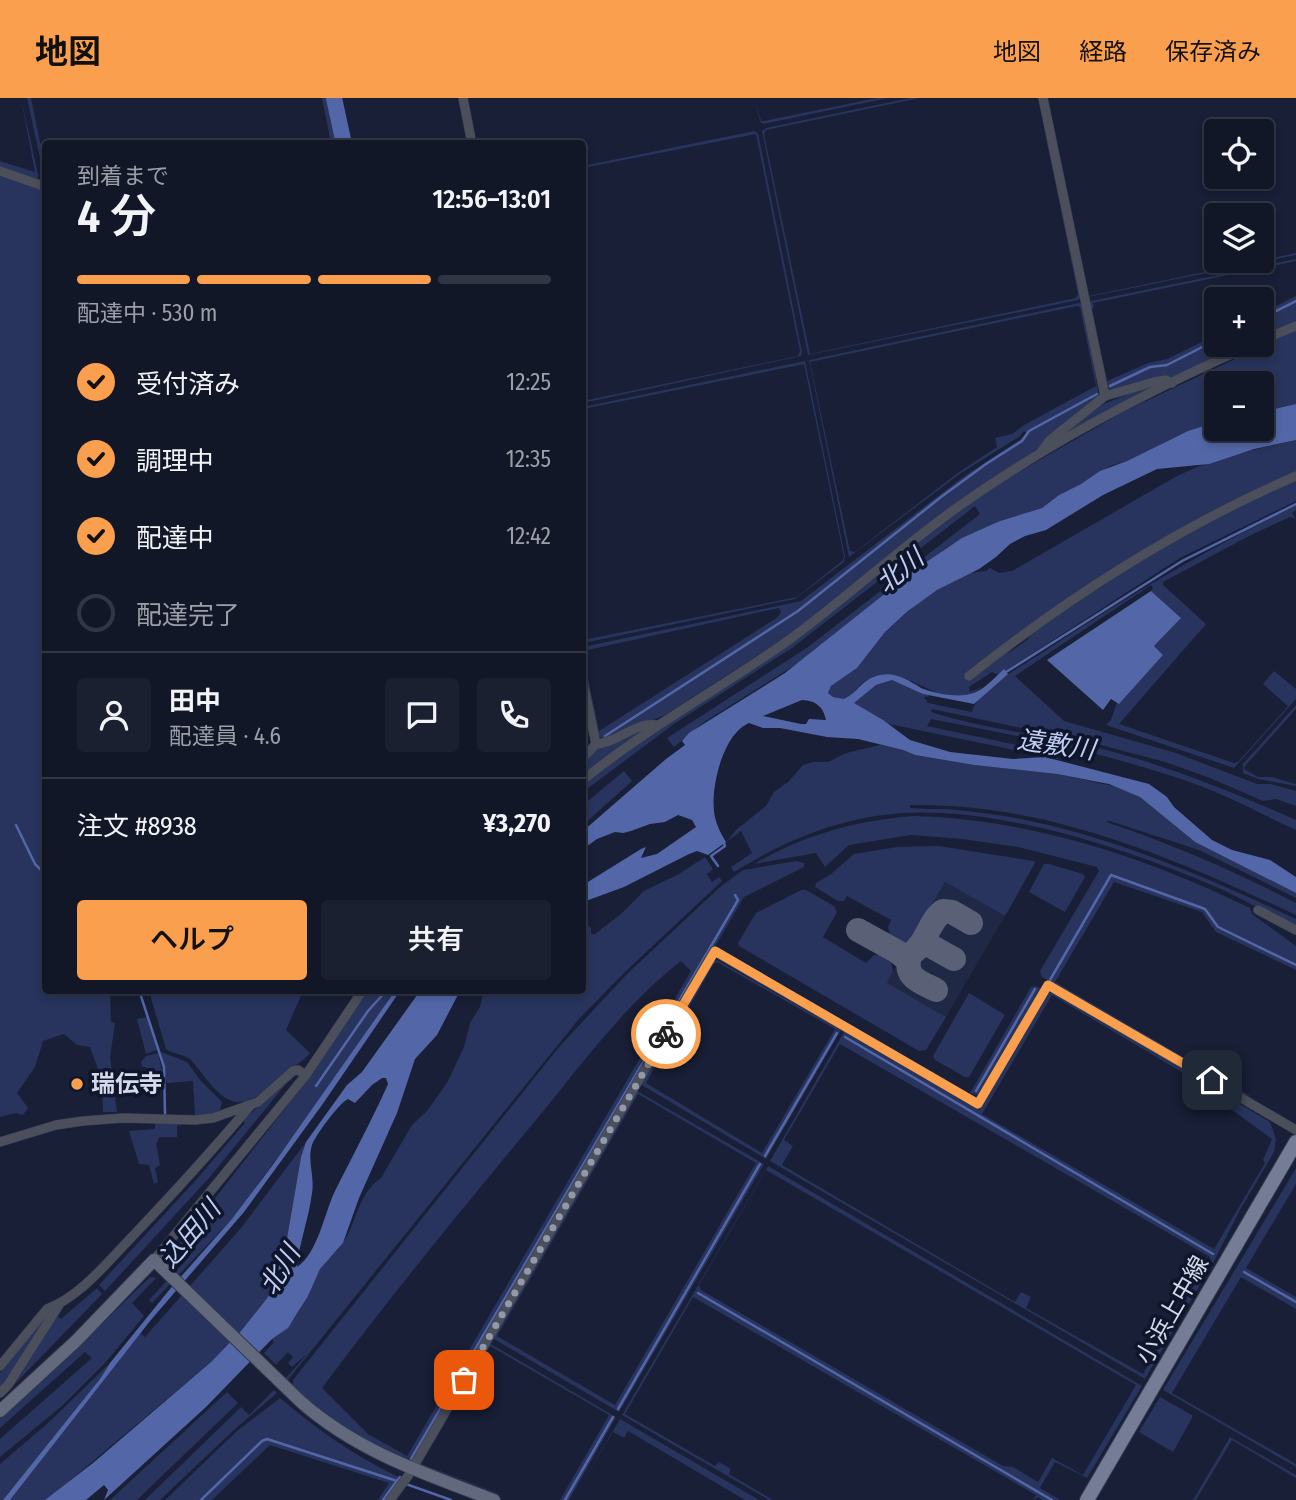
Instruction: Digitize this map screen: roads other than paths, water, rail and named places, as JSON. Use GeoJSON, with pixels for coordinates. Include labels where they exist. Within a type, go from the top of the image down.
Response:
{"type":"FeatureCollection","features":[{"type":"Feature","properties":{"kind":"main road","name":"小浜上中線"},"geometry":{"type":"LineString","coordinates":[[1087,1500],[1296,1142]]}},
{"type":"Feature","properties":{"kind":"main road"},"geometry":{"type":"LineString","coordinates":[[2,1405],[159,1264],[314,1414],[339,1432],[380,1456],[494,1500]]}},
{"type":"Feature","properties":{"kind":"street"},"geometry":{"type":"LineString","coordinates":[[463,98],[471,140]]}},
{"type":"Feature","properties":{"kind":"street"},"geometry":{"type":"LineString","coordinates":[[1043,98],[1105,396]]}},
{"type":"Feature","properties":{"kind":"street"},"geometry":{"type":"LineString","coordinates":[[0,171],[42,186]]}},
{"type":"Feature","properties":{"kind":"street"},"geometry":{"type":"LineString","coordinates":[[1274,336],[1296,326]]}},
{"type":"Feature","properties":{"kind":"street"},"geometry":{"type":"LineString","coordinates":[[586,778],[656,725],[830,610],[954,509],[1040,453],[1227,357]]}},
{"type":"Feature","properties":{"kind":"street"},"geometry":{"type":"LineString","coordinates":[[1040,453],[1049,440],[1105,396],[1154,382],[1166,380],[1172,383]]}},
{"type":"Feature","properties":{"kind":"street"},"geometry":{"type":"LineString","coordinates":[[969,676],[1060,607],[1124,565],[1253,494],[1296,476]]}},
{"type":"Feature","properties":{"kind":"street"},"geometry":{"type":"LineString","coordinates":[[586,696],[596,744]]}},
{"type":"Feature","properties":{"kind":"street"},"geometry":{"type":"LineString","coordinates":[[586,755],[596,744],[607,744],[645,725],[656,725]]}},
{"type":"Feature","properties":{"kind":"street"},"geometry":{"type":"LineString","coordinates":[[1258,909],[1296,930]]}},
{"type":"Feature","properties":{"kind":"street"},"geometry":{"type":"LineString","coordinates":[[390,1500],[412,1469],[715,951],[978,1104],[1048,985],[1296,1130]]}},
{"type":"Feature","properties":{"kind":"street"},"geometry":{"type":"LineString","coordinates":[[159,1264],[306,1075],[360,994]]}},
{"type":"Feature","properties":{"kind":"street"},"geometry":{"type":"LineString","coordinates":[[0,1142],[56,1125],[123,1118],[213,1118],[258,1102],[293,1071],[298,1070],[306,1075]]}},
{"type":"Feature","properties":{"kind":"street"},"geometry":{"type":"LineString","coordinates":[[0,1392],[8,1385],[59,1305],[114,1256],[194,1172],[250,1105]]}},
{"type":"Feature","properties":{"kind":"street"},"geometry":{"type":"LineString","coordinates":[[0,1366],[47,1309],[59,1305]]}},
{"type":"Feature","properties":{"kind":"water"},"geometry":{"type":"Polygon","coordinates":[[[1296,404],[1296,440],[1254,449],[1209,464],[1157,469],[1103,495],[1046,530],[1010,544],[979,569],[937,590],[908,611],[885,632],[857,668],[831,686],[828,693],[844,699],[868,679],[886,674],[902,677],[929,691],[953,695],[970,694],[983,688],[1004,669],[1008,674],[974,704],[923,694],[892,680],[876,685],[854,703],[910,740],[950,752],[1013,759],[1045,757],[1149,784],[1167,797],[1174,807],[1212,840],[1232,850],[1270,860],[1296,877],[1296,893],[1195,842],[1140,797],[1109,784],[1057,774],[974,765],[915,755],[858,739],[763,728],[749,723],[732,738],[717,775],[715,819],[726,842],[708,855],[697,851],[689,854],[624,887],[586,901],[586,883],[641,849],[646,847],[641,858],[657,854],[696,827],[692,820],[678,815],[665,822],[623,833],[615,832],[586,847],[586,828],[685,745],[682,741],[689,733],[785,673],[916,569],[962,538],[1000,521],[1042,508],[1100,471],[1204,426],[1204,441],[1274,441],[1274,409],[1296,404]],[[802,700],[763,716],[806,724],[809,719],[826,720],[821,708],[815,703],[802,700]]]}},
{"type":"Feature","properties":{"kind":"water"},"geometry":{"type":"Polygon","coordinates":[[[1151,591],[1181,618],[1154,646],[1163,655],[1119,704],[1111,699],[1103,710],[1047,660],[1151,591]]]}},
{"type":"Feature","properties":{"kind":"water"},"geometry":{"type":"Polygon","coordinates":[[[393,994],[398,994],[244,1212],[150,1321],[10,1500],[3,1500],[110,1363],[231,1220],[393,994]]]}},
{"type":"Feature","properties":{"kind":"water","name":"北川"},"geometry":{"type":"Polygon","coordinates":[[[418,994],[458,994],[437,1035],[415,1059],[397,1113],[359,1198],[343,1243],[320,1269],[308,1296],[288,1328],[272,1339],[206,1407],[104,1500],[108,1490],[104,1485],[86,1500],[45,1500],[93,1463],[211,1362],[241,1331],[268,1297],[286,1244],[306,1142],[347,1085],[362,1072],[418,994]],[[382,1078],[355,1103],[348,1099],[344,1102],[312,1145],[312,1193],[297,1267],[315,1243],[335,1191],[388,1084],[386,1078],[382,1078]]]}},
{"type":"Feature","properties":{"kind":"waterway","name":"込田川"},"geometry":{"type":"LineString","coordinates":[[334,98],[343,140]]}},
{"type":"Feature","properties":{"kind":"waterway"},"geometry":{"type":"LineString","coordinates":[[1274,312],[1296,301]]}},
{"type":"Feature","properties":{"kind":"waterway"},"geometry":{"type":"LineString","coordinates":[[1110,386],[1150,367],[1167,365],[1204,346]]}},
{"type":"Feature","properties":{"kind":"waterway"},"geometry":{"type":"LineString","coordinates":[[605,736],[798,611],[941,497],[1022,441],[1029,431],[1097,394]]}},
{"type":"Feature","properties":{"kind":"waterway"},"geometry":{"type":"LineString","coordinates":[[1006,672],[1182,561],[1296,504]]}},
{"type":"Feature","properties":{"kind":"waterway"},"geometry":{"type":"LineString","coordinates":[[16,825],[35,864],[42,871]]}},
{"type":"Feature","properties":{"kind":"waterway"},"geometry":{"type":"LineString","coordinates":[[718,866],[711,856],[725,846],[724,843]]}},
{"type":"Feature","properties":{"kind":"waterway"},"geometry":{"type":"LineString","coordinates":[[1050,980],[1111,875],[1205,909],[1218,927],[1296,965]]}},
{"type":"Feature","properties":{"kind":"waterway"},"geometry":{"type":"LineString","coordinates":[[411,1459],[738,900],[735,895]]}},
{"type":"Feature","properties":{"kind":"waterway"},"geometry":{"type":"LineString","coordinates":[[976,1091],[1035,989]]}},
{"type":"Feature","properties":{"kind":"waterway"},"geometry":{"type":"LineString","coordinates":[[140,994],[164,1067],[165,1114]]}},
{"type":"Feature","properties":{"kind":"waterway"},"geometry":{"type":"LineString","coordinates":[[316,1086],[368,1011],[383,994]]}},
{"type":"Feature","properties":{"kind":"waterway"},"geometry":{"type":"LineString","coordinates":[[765,1156],[837,1033]]}},
{"type":"Feature","properties":{"kind":"waterway"},"geometry":{"type":"LineString","coordinates":[[845,1037],[1213,1254]]}},
{"type":"Feature","properties":{"kind":"waterway"},"geometry":{"type":"LineString","coordinates":[[618,1409],[760,1164]]}},
{"type":"Feature","properties":{"kind":"waterway"},"geometry":{"type":"LineString","coordinates":[[1244,1272],[1296,1302]]}},
{"type":"Feature","properties":{"kind":"waterway"},"geometry":{"type":"LineString","coordinates":[[698,1293],[1052,1500]]}},
{"type":"Feature","properties":{"kind":"waterway"},"geometry":{"type":"LineString","coordinates":[[565,1500],[613,1417]]}},
{"type":"Feature","properties":{"kind":"waterway"},"geometry":{"type":"LineString","coordinates":[[201,1500],[267,1439],[397,1481],[400,1477]]}},
{"type":"Feature","properties":{"kind":"waterway"},"geometry":{"type":"LineString","coordinates":[[383,1500],[396,1482]]}},
{"type":"Feature","properties":{"kind":"waterway"},"geometry":{"type":"LineString","coordinates":[[406,1484],[451,1500]]}},
{"type":"Feature","properties":{"kind":"place","name":"瑞伝寺"},"geometry":{"type":"Point","coordinates":[77,1084]}},
{"type":"Feature","properties":{"kind":"water label","name":"遠敷川"},"geometry":{"type":"Point","coordinates":[1056,745]}}]}
